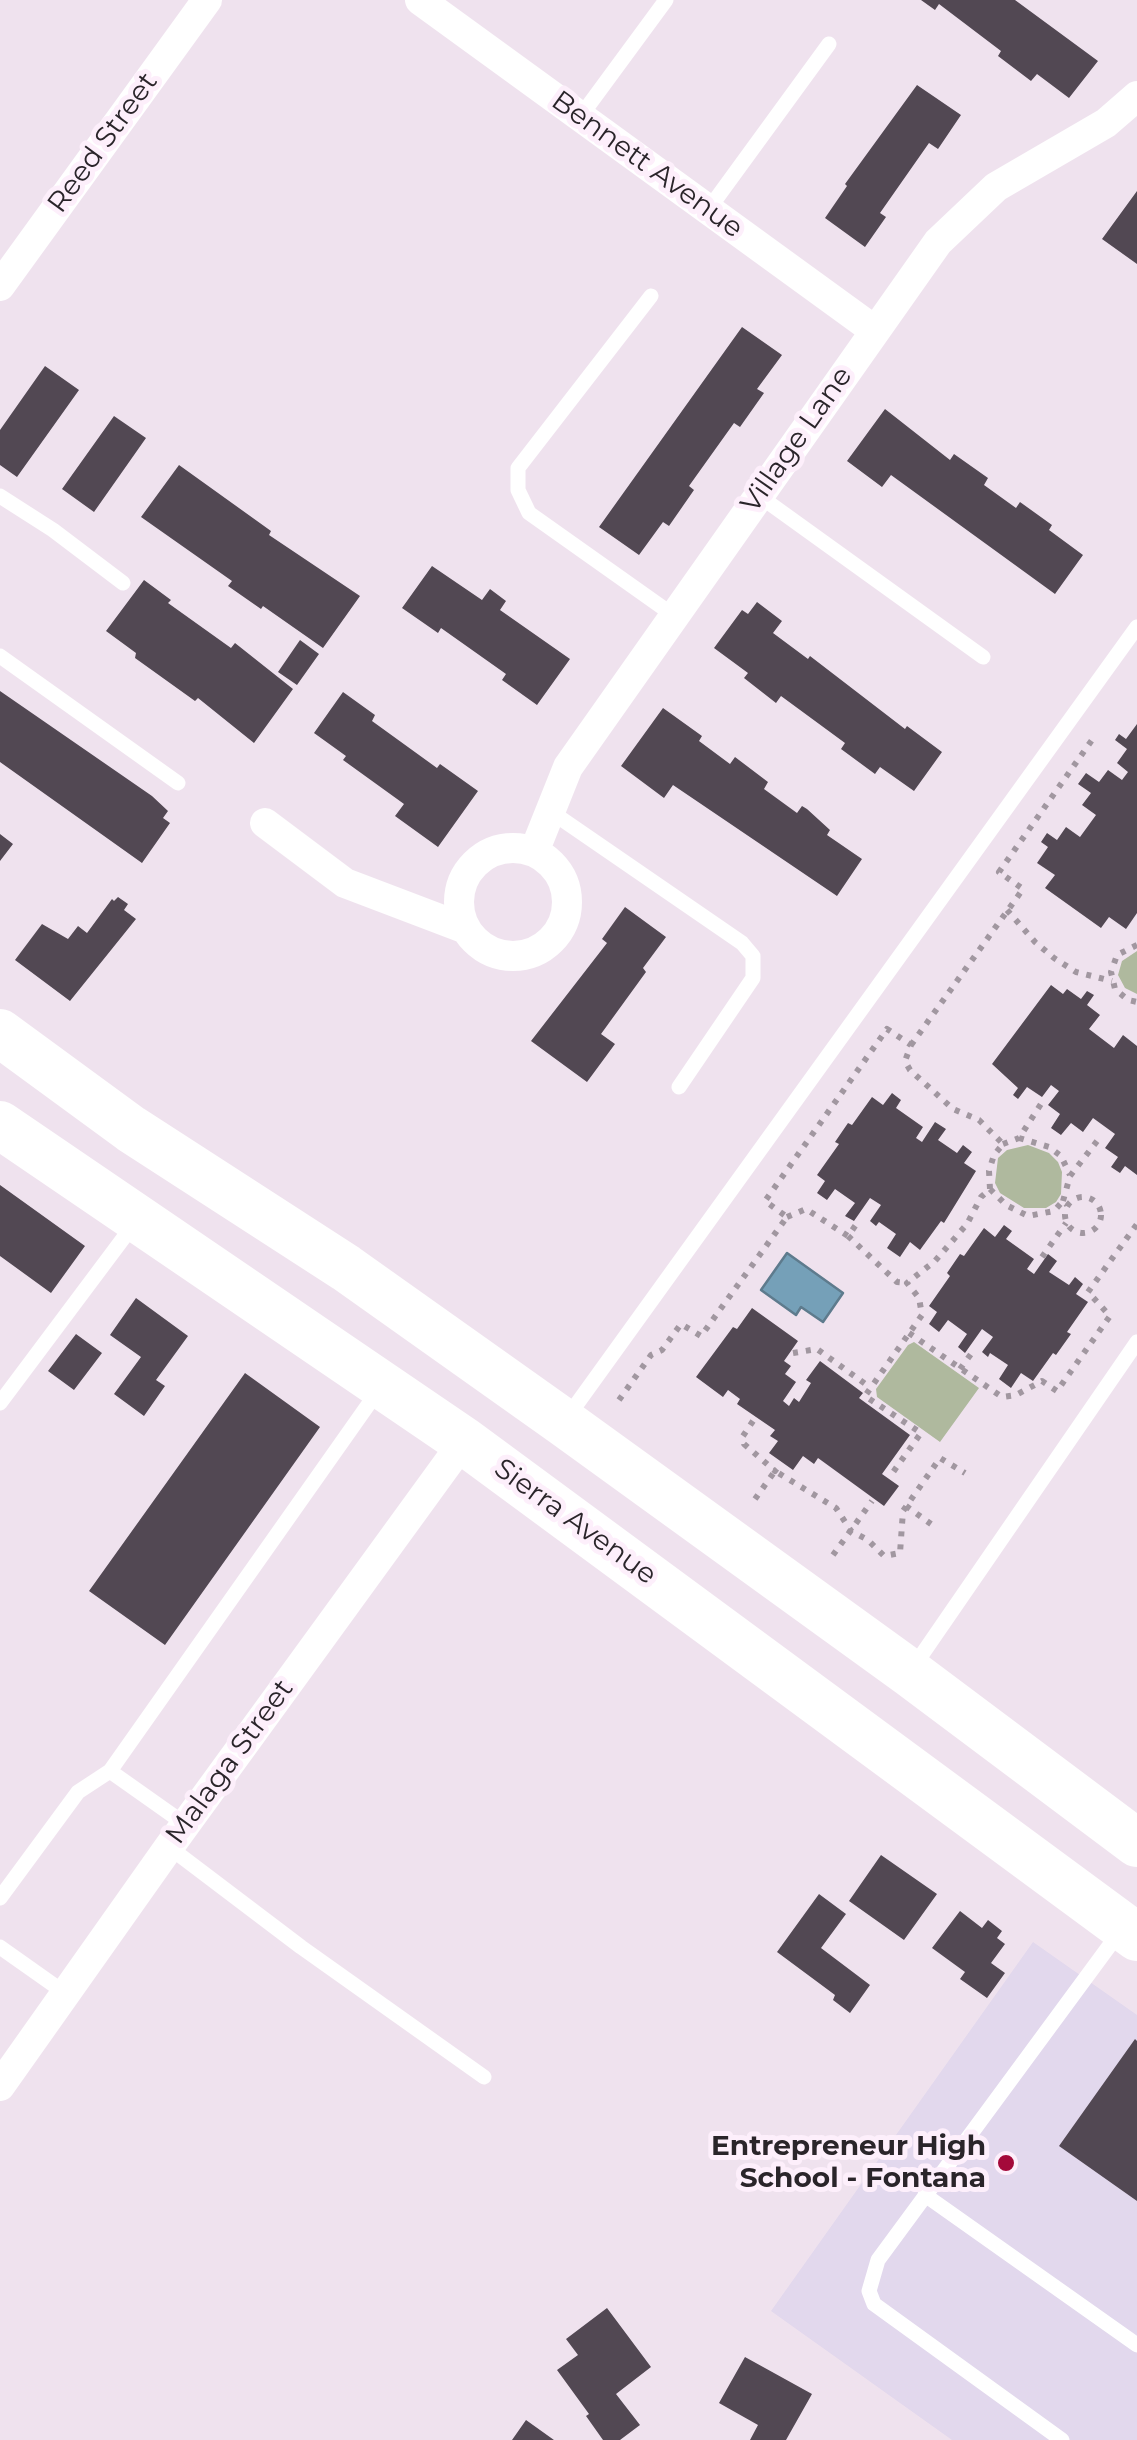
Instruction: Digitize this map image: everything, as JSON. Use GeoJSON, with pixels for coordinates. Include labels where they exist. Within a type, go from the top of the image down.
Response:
{"type":"FeatureCollection","features":[{"type":"Feature","properties":{"kind":"main road"},"geometry":{"type":"LineString","coordinates":[[0,1034],[132,1129],[346,1268],[563,1422],[910,1672],[1137,1842]]}},
{"type":"Feature","properties":{"kind":"main road","name":"Sierra Avenue"},"geometry":{"type":"LineString","coordinates":[[0,1126],[464,1440],[1130,1932]]}},
{"type":"Feature","properties":{"kind":"street","name":"Reed Street"},"geometry":{"type":"LineString","coordinates":[[0,286],[207,0]]}},
{"type":"Feature","properties":{"kind":"street","name":"Bennett Avenue"},"geometry":{"type":"LineString","coordinates":[[420,0],[874,330]]}},
{"type":"Feature","properties":{"kind":"street","name":"Village Lane"},"geometry":{"type":"LineString","coordinates":[[534,852],[568,767],[938,242],[996,187],[1106,123],[1137,96]]}},
{"type":"Feature","properties":{"kind":"street"},"geometry":{"type":"LineString","coordinates":[[265,823],[345,883],[466,929],[490,952],[508,956],[524,956],[554,938],[563,924],[568,907],[560,874],[534,852],[518,848],[486,856],[472,867],[459,896],[466,929]]}},
{"type":"Feature","properties":{"kind":"street","name":"Malaga Street"},"geometry":{"type":"LineString","coordinates":[[0,2086],[464,1440]]}},
{"type":"Feature","properties":{"kind":"lane"},"geometry":{"type":"LineString","coordinates":[[580,116],[666,0]]}},
{"type":"Feature","properties":{"kind":"lane"},"geometry":{"type":"LineString","coordinates":[[708,210],[829,44]]}},
{"type":"Feature","properties":{"kind":"lane"},"geometry":{"type":"LineString","coordinates":[[651,296],[518,468],[518,490],[529,513],[673,614]]}},
{"type":"Feature","properties":{"kind":"lane"},"geometry":{"type":"LineString","coordinates":[[758,495],[983,657]]}},
{"type":"Feature","properties":{"kind":"lane"},"geometry":{"type":"LineString","coordinates":[[0,496],[123,583]]}},
{"type":"Feature","properties":{"kind":"lane"},"geometry":{"type":"LineString","coordinates":[[563,1422],[1137,627]]}},
{"type":"Feature","properties":{"kind":"lane"},"geometry":{"type":"LineString","coordinates":[[0,656],[178,782]]}},
{"type":"Feature","properties":{"kind":"lane"},"geometry":{"type":"LineString","coordinates":[[550,811],[742,943],[752,956],[752,978],[679,1087]]}},
{"type":"Feature","properties":{"kind":"lane"},"geometry":{"type":"LineString","coordinates":[[0,1403],[136,1221]]}},
{"type":"Feature","properties":{"kind":"lane"},"geometry":{"type":"LineString","coordinates":[[910,1672],[1137,1342]]}},
{"type":"Feature","properties":{"kind":"lane"},"geometry":{"type":"LineString","coordinates":[[0,1898],[78,1792],[110,1771],[382,1385]]}},
{"type":"Feature","properties":{"kind":"lane"},"geometry":{"type":"LineString","coordinates":[[110,1771],[302,1947],[484,2077]]}},
{"type":"Feature","properties":{"kind":"lane"},"geometry":{"type":"LineString","coordinates":[[1062,2440],[874,2304],[869,2291],[878,2260],[925,2195],[1130,1932]]}},
{"type":"Feature","properties":{"kind":"lane"},"geometry":{"type":"LineString","coordinates":[[0,1947],[66,1993]]}},
{"type":"Feature","properties":{"kind":"lane"},"geometry":{"type":"LineString","coordinates":[[925,2195],[1137,2344]]}},
{"type":"Feature","properties":{"kind":"path"},"geometry":{"type":"LineString","coordinates":[[1003,1144],[979,1120],[954,1109],[910,1070],[905,1060],[911,1045],[1024,889],[999,872],[1098,730]]}},
{"type":"Feature","properties":{"kind":"path"},"geometry":{"type":"LineString","coordinates":[[1008,910],[1034,942],[1054,958],[1076,972],[1112,980]]}},
{"type":"Feature","properties":{"kind":"path"},"geometry":{"type":"LineString","coordinates":[[1137,945],[1117,955],[1111,972],[1121,995],[1137,1002]]}},
{"type":"Feature","properties":{"kind":"path"},"geometry":{"type":"LineString","coordinates":[[788,1217],[764,1201],[786,1169],[887,1029],[911,1045]]}},
{"type":"Feature","properties":{"kind":"path"},"geometry":{"type":"LineString","coordinates":[[1019,1138],[1040,1104]]}},
{"type":"Feature","properties":{"kind":"path"},"geometry":{"type":"LineString","coordinates":[[1042,1256],[1066,1223],[1070,1176],[1100,1136]]}},
{"type":"Feature","properties":{"kind":"path"},"geometry":{"type":"LineString","coordinates":[[619,1400],[651,1355],[662,1350],[681,1324],[701,1336],[788,1217],[806,1209],[848,1236],[897,1282],[907,1283],[951,1244],[990,1189],[989,1171],[1003,1144],[1019,1138],[1050,1147],[1062,1156],[1070,1176]]}},
{"type":"Feature","properties":{"kind":"path"},"geometry":{"type":"LineString","coordinates":[[990,1189],[1006,1205],[1028,1216],[1054,1211],[1076,1198],[1088,1197],[1098,1204],[1098,1225],[1090,1232],[1079,1233],[1066,1223]]}},
{"type":"Feature","properties":{"kind":"path"},"geometry":{"type":"LineString","coordinates":[[848,1236],[858,1222]]}},
{"type":"Feature","properties":{"kind":"path"},"geometry":{"type":"LineString","coordinates":[[910,1333],[1002,1397],[1042,1381],[1057,1391],[1110,1316],[1088,1292],[1137,1224]]}},
{"type":"Feature","properties":{"kind":"path"},"geometry":{"type":"LineString","coordinates":[[891,1475],[921,1433],[865,1396],[922,1315],[922,1306],[907,1283]]}},
{"type":"Feature","properties":{"kind":"path"},"geometry":{"type":"LineString","coordinates":[[793,1353],[818,1349],[872,1388]]}},
{"type":"Feature","properties":{"kind":"path"},"geometry":{"type":"LineString","coordinates":[[960,1370],[974,1350]]}},
{"type":"Feature","properties":{"kind":"path"},"geometry":{"type":"LineString","coordinates":[[753,1421],[744,1444],[775,1471],[836,1508],[851,1531],[868,1540],[884,1556],[900,1553],[906,1506],[940,1458],[965,1473]]}},
{"type":"Feature","properties":{"kind":"path"},"geometry":{"type":"LineString","coordinates":[[755,1499],[781,1463]]}},
{"type":"Feature","properties":{"kind":"path"},"geometry":{"type":"LineString","coordinates":[[833,1555],[872,1501]]}},
{"type":"Feature","properties":{"kind":"path"},"geometry":{"type":"LineString","coordinates":[[906,1506],[930,1524]]}},
{"type":"Feature","properties":{"kind":"shaded area","name":"Entrepreneur High School - Fontana"},"geometry":{"type":"Polygon","coordinates":[[[1033,1942],[1137,2015],[1137,2440],[952,2440],[771,2311],[1033,1942]]]}},
{"type":"Feature","properties":{"kind":"green space"},"geometry":{"type":"Polygon","coordinates":[[[1137,951],[1137,994],[1125,988],[1118,975],[1122,961],[1137,951]]]}},
{"type":"Feature","properties":{"kind":"green space"},"geometry":{"type":"Polygon","coordinates":[[[1028,1145],[1049,1153],[1062,1172],[1061,1194],[1046,1208],[1024,1208],[1000,1193],[995,1183],[998,1158],[1007,1150],[1028,1145]]]}},
{"type":"Feature","properties":{"kind":"green space"},"geometry":{"type":"Polygon","coordinates":[[[914,1342],[979,1388],[940,1442],[877,1397],[876,1389],[914,1342]]]}},
{"type":"Feature","properties":{"kind":"water"},"geometry":{"type":"Polygon","coordinates":[[[787,1253],[843,1293],[823,1322],[801,1307],[796,1315],[761,1290],[787,1253]]]}},
{"type":"Feature","properties":{"kind":"building"},"geometry":{"type":"Polygon","coordinates":[[[921,0],[1015,0],[1098,61],[1069,98],[1037,74],[1031,81],[998,56],[1001,51],[939,4],[935,10],[921,0]]]}},
{"type":"Feature","properties":{"kind":"building"},"geometry":{"type":"Polygon","coordinates":[[[917,85],[961,115],[938,149],[929,143],[880,213],[886,217],[865,247],[825,218],[917,85]]]}},
{"type":"Feature","properties":{"kind":"building"},"geometry":{"type":"Polygon","coordinates":[[[1137,191],[1137,264],[1102,239],[1137,191]]]}},
{"type":"Feature","properties":{"kind":"building"},"geometry":{"type":"Polygon","coordinates":[[[742,327],[782,355],[757,389],[764,393],[740,427],[734,423],[689,486],[694,490],[669,526],[663,522],[639,555],[599,527],[742,327]]]}},
{"type":"Feature","properties":{"kind":"building"},"geometry":{"type":"Polygon","coordinates":[[[45,366],[79,390],[17,477],[0,465],[0,430],[45,366]]]}},
{"type":"Feature","properties":{"kind":"building"},"geometry":{"type":"Polygon","coordinates":[[[885,409],[950,460],[954,454],[988,478],[984,485],[1016,508],[1020,502],[1052,525],[1049,530],[1083,555],[1055,594],[891,475],[882,487],[847,461],[885,409]]]}},
{"type":"Feature","properties":{"kind":"building"},"geometry":{"type":"Polygon","coordinates":[[[114,416],[146,438],[94,512],[62,489],[114,416]]]}},
{"type":"Feature","properties":{"kind":"building"},"geometry":{"type":"Polygon","coordinates":[[[179,465],[271,531],[269,535],[360,596],[323,648],[228,586],[232,581],[141,517],[179,465]]]}},
{"type":"Feature","properties":{"kind":"building"},"geometry":{"type":"Polygon","coordinates":[[[432,566],[482,600],[490,589],[506,601],[500,610],[570,659],[537,705],[502,680],[506,674],[441,628],[438,633],[402,608],[432,566]]]}},
{"type":"Feature","properties":{"kind":"building"},"geometry":{"type":"Polygon","coordinates":[[[144,580],[171,600],[168,603],[231,648],[235,643],[293,689],[254,743],[198,698],[195,701],[135,658],[136,653],[106,631],[144,580]]]}},
{"type":"Feature","properties":{"kind":"building"},"geometry":{"type":"Polygon","coordinates":[[[757,602],[782,621],[773,633],[942,752],[914,791],[880,767],[875,774],[841,749],[845,743],[781,696],[776,703],[744,678],[748,673],[714,648],[742,610],[748,614],[757,602]]]}},
{"type":"Feature","properties":{"kind":"building"},"geometry":{"type":"Polygon","coordinates":[[[300,640],[319,654],[297,685],[278,672],[300,640]]]}},
{"type":"Feature","properties":{"kind":"building"},"geometry":{"type":"Polygon","coordinates":[[[0,691],[168,811],[163,818],[170,823],[142,863],[0,762],[0,691]]]}},
{"type":"Feature","properties":{"kind":"building"},"geometry":{"type":"Polygon","coordinates":[[[343,692],[375,715],[372,721],[437,768],[440,764],[478,791],[438,847],[395,816],[404,804],[343,760],[346,756],[314,733],[343,692]]]}},
{"type":"Feature","properties":{"kind":"building"},"geometry":{"type":"Polygon","coordinates":[[[663,708],[702,736],[699,741],[730,764],[735,757],[768,782],[764,789],[797,813],[802,806],[807,809],[830,830],[827,835],[862,859],[837,896],[673,785],[664,798],[621,766],[663,708]]]}},
{"type":"Feature","properties":{"kind":"building"},"geometry":{"type":"Polygon","coordinates":[[[1137,724],[1137,913],[1126,929],[1109,917],[1101,928],[1045,888],[1055,875],[1037,863],[1048,847],[1041,842],[1047,833],[1057,840],[1066,827],[1080,837],[1096,815],[1082,805],[1091,793],[1078,784],[1086,773],[1099,782],[1108,770],[1122,780],[1128,772],[1117,763],[1127,749],[1115,740],[1119,734],[1126,739],[1137,724]]]}},
{"type":"Feature","properties":{"kind":"building"},"geometry":{"type":"Polygon","coordinates":[[[0,834],[13,844],[0,861],[0,834]]]}},
{"type":"Feature","properties":{"kind":"building"},"geometry":{"type":"Polygon","coordinates":[[[118,897],[128,904],[124,910],[136,919],[70,1001],[15,960],[42,924],[68,939],[78,926],[87,933],[112,899],[118,897]]]}},
{"type":"Feature","properties":{"kind":"building"},"geometry":{"type":"Polygon","coordinates":[[[625,907],[666,937],[601,1034],[615,1044],[587,1082],[531,1041],[607,943],[602,939],[625,907]]]}},
{"type":"Feature","properties":{"kind":"building"},"geometry":{"type":"Polygon","coordinates":[[[1051,985],[1063,994],[1067,989],[1081,999],[1087,991],[1094,995],[1087,1005],[1100,1015],[1089,1029],[1114,1048],[1123,1035],[1137,1046],[1137,1175],[1125,1166],[1120,1173],[1111,1167],[1118,1157],[1105,1148],[1115,1134],[1093,1118],[1083,1132],[1071,1123],[1061,1135],[1051,1128],[1060,1114],[1048,1105],[1059,1091],[1051,1085],[1042,1097],[1027,1087],[1018,1099],[1013,1095],[1018,1088],[992,1064],[1051,985]]]}},
{"type":"Feature","properties":{"kind":"building"},"geometry":{"type":"Polygon","coordinates":[[[892,1093],[901,1100],[896,1108],[923,1127],[916,1138],[922,1142],[935,1122],[946,1129],[938,1140],[957,1153],[963,1145],[972,1152],[964,1163],[976,1171],[944,1223],[941,1221],[920,1250],[910,1242],[900,1257],[887,1248],[896,1234],[879,1222],[876,1226],[870,1221],[881,1205],[870,1198],[854,1221],[845,1216],[855,1203],[835,1189],[827,1200],[817,1193],[825,1181],[817,1175],[839,1144],[835,1142],[848,1123],[852,1125],[872,1097],[883,1105],[892,1093]]]}},
{"type":"Feature","properties":{"kind":"building"},"geometry":{"type":"Polygon","coordinates":[[[0,1185],[85,1246],[51,1293],[0,1256],[0,1185]]]}},
{"type":"Feature","properties":{"kind":"building"},"geometry":{"type":"Polygon","coordinates":[[[1004,1225],[1012,1231],[1006,1239],[1034,1259],[1027,1269],[1034,1274],[1048,1254],[1057,1261],[1049,1272],[1069,1285],[1075,1277],[1083,1284],[1076,1294],[1088,1302],[1067,1332],[1071,1334],[1033,1381],[1021,1373],[1011,1388],[999,1379],[1008,1365],[982,1352],[993,1337],[982,1329],[965,1353],[958,1347],[967,1334],[948,1320],[939,1332],[929,1324],[937,1312],[929,1306],[960,1254],[964,1256],[984,1228],[995,1237],[1004,1225]]]}},
{"type":"Feature","properties":{"kind":"building"},"geometry":{"type":"Polygon","coordinates":[[[136,1298],[188,1336],[156,1380],[165,1386],[144,1416],[114,1394],[141,1357],[110,1335],[136,1298]]]}},
{"type":"Feature","properties":{"kind":"building"},"geometry":{"type":"Polygon","coordinates":[[[752,1308],[798,1341],[784,1361],[791,1366],[785,1374],[796,1382],[783,1401],[789,1406],[794,1398],[799,1402],[811,1383],[806,1380],[820,1361],[863,1393],[859,1398],[910,1435],[882,1474],[899,1486],[884,1506],[818,1458],[814,1464],[803,1456],[793,1470],[769,1453],[778,1441],[770,1436],[775,1430],[737,1404],[740,1399],[728,1390],[723,1397],[696,1377],[752,1308]]]}},
{"type":"Feature","properties":{"kind":"building"},"geometry":{"type":"Polygon","coordinates":[[[76,1334],[102,1353],[74,1390],[48,1371],[76,1334]]]}},
{"type":"Feature","properties":{"kind":"building"},"geometry":{"type":"Polygon","coordinates":[[[245,1373],[320,1427],[165,1645],[89,1591],[245,1373]]]}},
{"type":"Feature","properties":{"kind":"building"},"geometry":{"type":"Polygon","coordinates":[[[881,1855],[937,1894],[904,1940],[849,1901],[881,1855]]]}},
{"type":"Feature","properties":{"kind":"building"},"geometry":{"type":"Polygon","coordinates":[[[819,1894],[846,1914],[821,1948],[870,1985],[850,2013],[833,2000],[835,1995],[777,1952],[819,1894]]]}},
{"type":"Feature","properties":{"kind":"building"},"geometry":{"type":"Polygon","coordinates":[[[960,1911],[982,1928],[988,1920],[1002,1931],[997,1938],[1005,1944],[991,1963],[1005,1973],[987,1998],[960,1979],[965,1972],[932,1948],[960,1911]]]}},
{"type":"Feature","properties":{"kind":"building"},"geometry":{"type":"Polygon","coordinates":[[[1137,2041],[1137,2201],[1059,2146],[1137,2041]]]}},
{"type":"Feature","properties":{"kind":"building"},"geometry":{"type":"Polygon","coordinates":[[[607,2308],[651,2367],[616,2394],[640,2425],[620,2440],[603,2440],[557,2370],[578,2355],[566,2339],[607,2308]]]}},
{"type":"Feature","properties":{"kind":"building"},"geometry":{"type":"Polygon","coordinates":[[[745,2357],[812,2394],[786,2440],[750,2440],[758,2425],[719,2403],[745,2357]]]}},
{"type":"Feature","properties":{"kind":"building"},"geometry":{"type":"Polygon","coordinates":[[[526,2420],[554,2440],[512,2440],[526,2420]]]}},
{"type":"Feature","properties":{"kind":"place","name":"Entrepreneur High School - Fontana"},"geometry":{"type":"Point","coordinates":[1006,2163]}}]}
